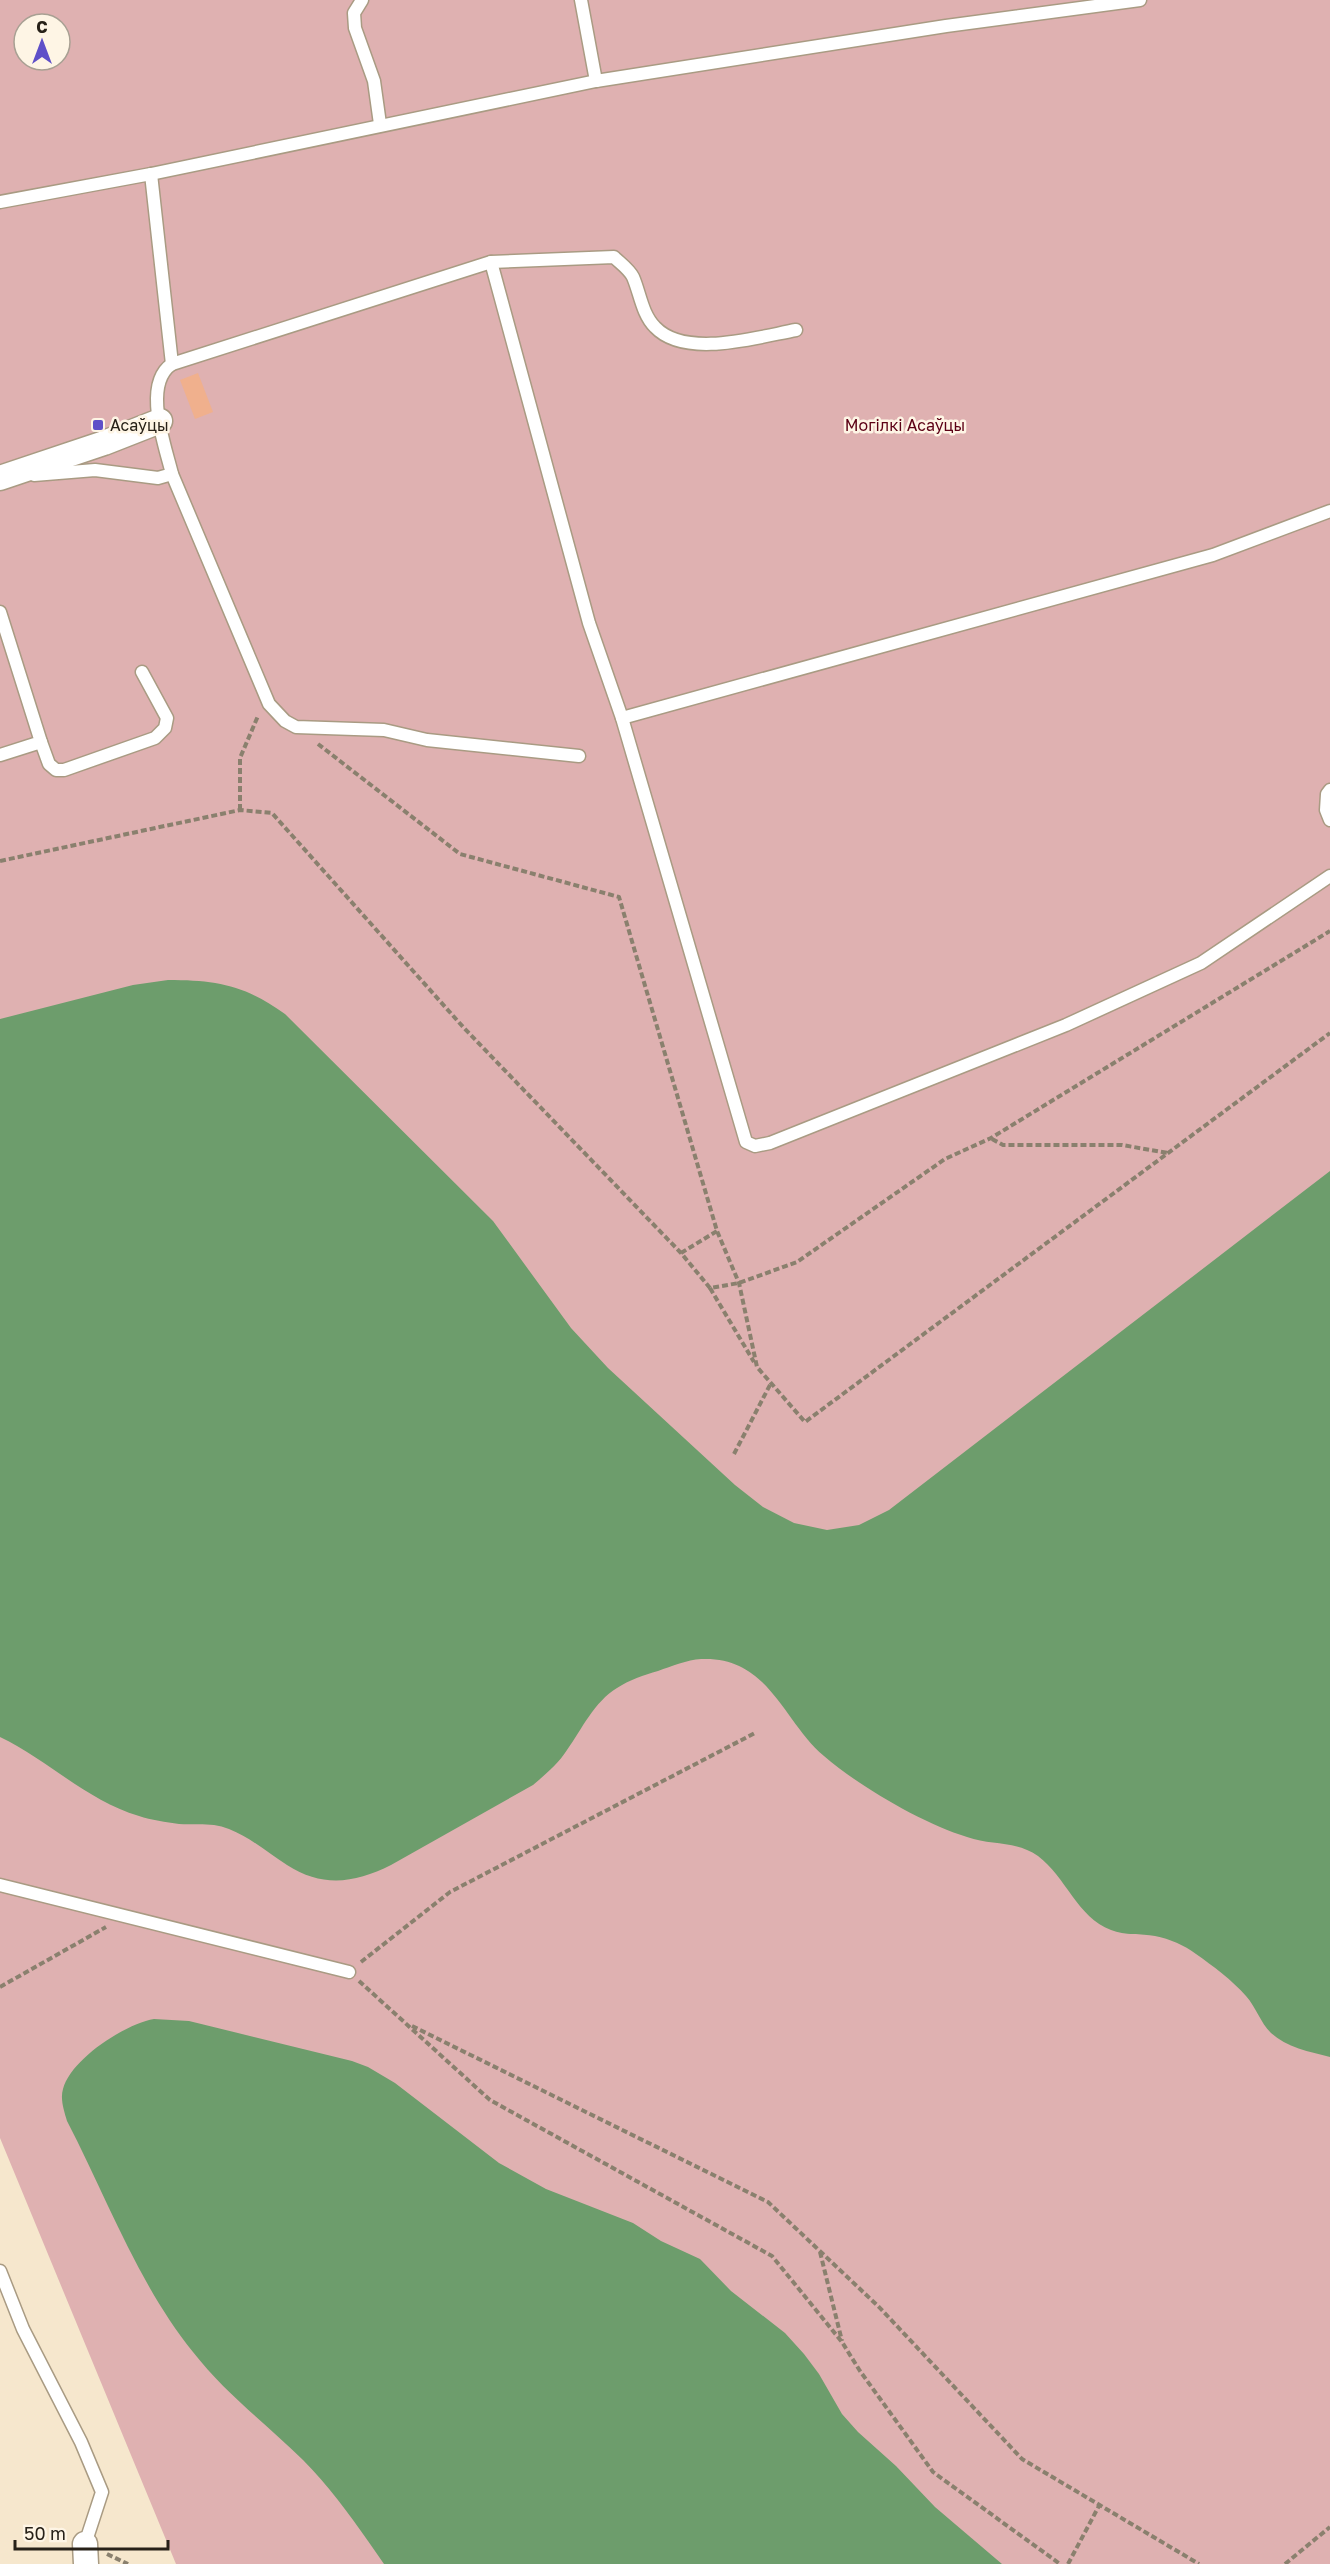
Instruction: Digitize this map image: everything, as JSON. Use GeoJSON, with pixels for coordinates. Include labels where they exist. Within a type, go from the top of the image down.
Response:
{"type":"FeatureCollection","features":[{"type":"Feature","properties":{"kind":"street"},"geometry":{"type":"LineString","coordinates":[[0,478],[160,421]]}},
{"type":"Feature","properties":{"kind":"lane"},"geometry":{"type":"LineString","coordinates":[[362,0],[354,13],[355,28],[374,81],[380,124]]}},
{"type":"Feature","properties":{"kind":"lane"},"geometry":{"type":"LineString","coordinates":[[580,0],[596,81]]}},
{"type":"Feature","properties":{"kind":"lane"},"geometry":{"type":"LineString","coordinates":[[0,202],[152,174],[380,124],[596,81],[946,26],[1140,0]]}},
{"type":"Feature","properties":{"kind":"lane"},"geometry":{"type":"LineString","coordinates":[[152,174],[172,364]]}},
{"type":"Feature","properties":{"kind":"lane"},"geometry":{"type":"LineString","coordinates":[[579,756],[427,740],[384,730],[296,727],[285,721],[269,704],[172,474],[156,399],[159,380],[164,369],[172,364],[491,262],[614,257],[632,275],[642,306],[654,327],[674,341],[717,344],[796,330]]}},
{"type":"Feature","properties":{"kind":"lane"},"geometry":{"type":"LineString","coordinates":[[491,262],[589,624],[622,718],[746,1142],[755,1146],[770,1143],[1066,1025],[1201,963],[1330,876]]}},
{"type":"Feature","properties":{"kind":"lane"},"geometry":{"type":"LineString","coordinates":[[0,478],[95,470],[158,478],[172,474]]}},
{"type":"Feature","properties":{"kind":"lane"},"geometry":{"type":"LineString","coordinates":[[622,718],[1213,555],[1330,511]]}},
{"type":"Feature","properties":{"kind":"lane"},"geometry":{"type":"LineString","coordinates":[[0,612],[41,742],[50,764],[56,770],[64,770],[155,738],[165,729],[166,718],[142,672]]}},
{"type":"Feature","properties":{"kind":"lane"},"geometry":{"type":"LineString","coordinates":[[0,755],[41,742]]}},
{"type":"Feature","properties":{"kind":"lane"},"geometry":{"type":"LineString","coordinates":[[1330,790],[1327,794],[1326,810],[1330,820]]}},
{"type":"Feature","properties":{"kind":"lane"},"geometry":{"type":"LineString","coordinates":[[0,1885],[349,1972]]}},
{"type":"Feature","properties":{"kind":"lane"},"geometry":{"type":"LineString","coordinates":[[0,2271],[23,2329],[81,2442],[102,2492],[85,2554]]}},
{"type":"Feature","properties":{"kind":"path"},"geometry":{"type":"LineString","coordinates":[[240,810],[240,758],[255,720],[269,704]]}},
{"type":"Feature","properties":{"kind":"path"},"geometry":{"type":"LineString","coordinates":[[296,727],[460,854],[619,897],[717,1231],[739,1283],[757,1367]]}},
{"type":"Feature","properties":{"kind":"path"},"geometry":{"type":"LineString","coordinates":[[0,861],[240,810],[272,813],[464,1028],[681,1253],[710,1288],[757,1367],[805,1422],[1330,1033]]}},
{"type":"Feature","properties":{"kind":"path"},"geometry":{"type":"LineString","coordinates":[[710,1288],[739,1283],[798,1262],[945,1159],[991,1138],[1330,931]]}},
{"type":"Feature","properties":{"kind":"path"},"geometry":{"type":"LineString","coordinates":[[991,1138],[1003,1145],[1122,1145],[1168,1153]]}},
{"type":"Feature","properties":{"kind":"path"},"geometry":{"type":"LineString","coordinates":[[681,1253],[717,1231]]}},
{"type":"Feature","properties":{"kind":"path"},"geometry":{"type":"LineString","coordinates":[[734,1454],[771,1383]]}},
{"type":"Feature","properties":{"kind":"path"},"geometry":{"type":"LineString","coordinates":[[754,1733],[450,1892],[349,1972],[490,2100],[772,2256],[842,2342],[860,2371],[933,2472],[1060,2564]]}},
{"type":"Feature","properties":{"kind":"path"},"geometry":{"type":"LineString","coordinates":[[0,1987],[125,1916]]}},
{"type":"Feature","properties":{"kind":"path"},"geometry":{"type":"LineString","coordinates":[[406,2024],[768,2202],[879,2307],[1022,2459],[1199,2564]]}},
{"type":"Feature","properties":{"kind":"path"},"geometry":{"type":"LineString","coordinates":[[820,2251],[842,2342]]}},
{"type":"Feature","properties":{"kind":"path"},"geometry":{"type":"LineString","coordinates":[[1068,2564],[1100,2504]]}},
{"type":"Feature","properties":{"kind":"path"},"geometry":{"type":"LineString","coordinates":[[1285,2564],[1330,2527]]}},
{"type":"Feature","properties":{"kind":"green space","name":"Могілкі Асаўцы"},"geometry":{"type":"Polygon","coordinates":[[[0,0],[1330,0],[1330,2564],[176,2564],[0,2138],[0,0]]]}},
{"type":"Feature","properties":{"kind":"shaded area"},"geometry":{"type":"Polygon","coordinates":[[[168,980],[201,981],[230,986],[257,996],[285,1014],[493,1221],[571,1328],[608,1368],[735,1485],[763,1507],[794,1523],[827,1530],[859,1525],[889,1510],[1330,1171],[1330,2057],[1299,2048],[1277,2038],[1267,2029],[1241,1990],[1216,1968],[1187,1948],[1161,1937],[1122,1933],[1099,1924],[1080,1906],[1048,1865],[1038,1856],[1012,1845],[976,1840],[949,1831],[873,1792],[824,1756],[759,1679],[743,1668],[724,1661],[701,1659],[690,1661],[642,1676],[622,1685],[602,1701],[589,1716],[560,1760],[533,1785],[391,1865],[352,1879],[326,1880],[300,1872],[245,1837],[223,1827],[159,1821],[120,1809],[84,1790],[18,1746],[0,1737],[0,1019],[133,985],[168,980]]]}},
{"type":"Feature","properties":{"kind":"shaded area"},"geometry":{"type":"Polygon","coordinates":[[[154,2019],[189,2021],[352,2061],[368,2067],[395,2083],[499,2163],[546,2189],[633,2223],[661,2241],[700,2259],[731,2291],[785,2333],[819,2374],[842,2414],[858,2432],[896,2466],[935,2507],[1002,2564],[384,2564],[325,2484],[218,2381],[173,2326],[124,2240],[67,2121],[62,2093],[68,2078],[77,2066],[115,2035],[154,2019]]]}},
{"type":"Feature","properties":{"kind":"building"},"geometry":{"type":"Polygon","coordinates":[[[198,373],[213,412],[195,419],[180,380],[198,373]]]}},
{"type":"Feature","properties":{"kind":"place","name":"Асаўцы"},"geometry":{"type":"Point","coordinates":[98,425]}}]}
